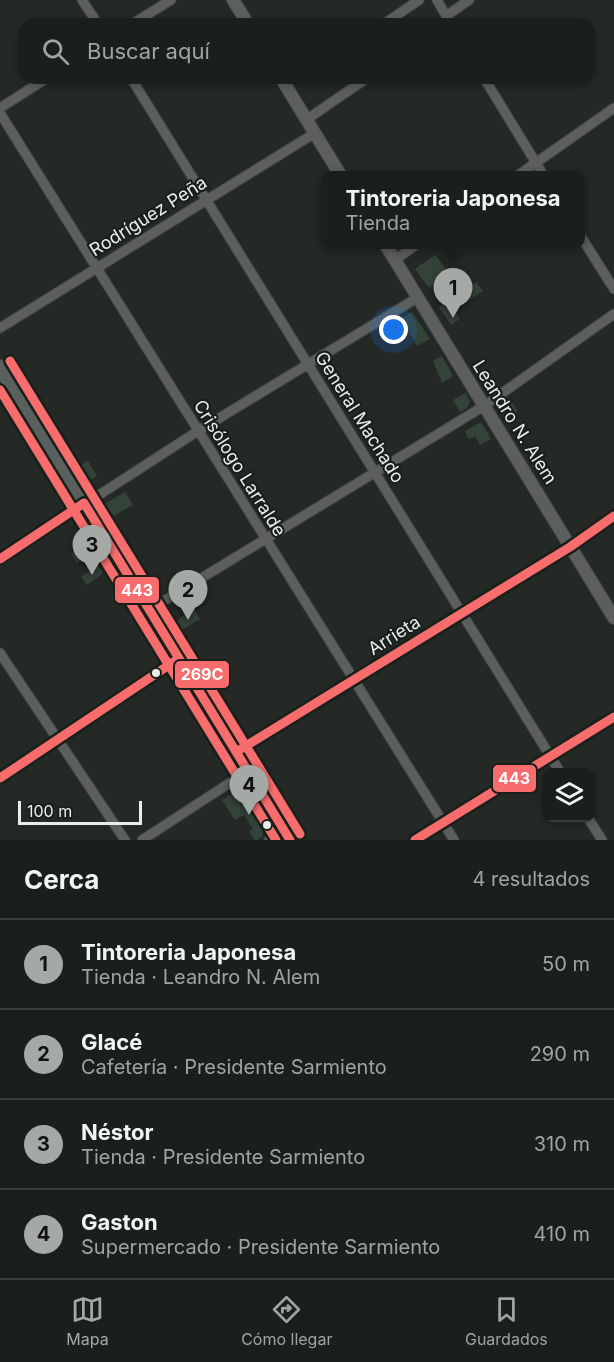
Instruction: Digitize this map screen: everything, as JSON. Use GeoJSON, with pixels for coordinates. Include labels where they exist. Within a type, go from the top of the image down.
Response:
{"type":"FeatureCollection","features":[{"type":"Feature","properties":{"kind":"main road"},"geometry":{"type":"LineString","coordinates":[[0,367],[287,835]]}},
{"type":"Feature","properties":{"kind":"street"},"geometry":{"type":"LineString","coordinates":[[82,0],[94,18]]}},
{"type":"Feature","properties":{"kind":"street"},"geometry":{"type":"LineString","coordinates":[[142,18],[171,0]]}},
{"type":"Feature","properties":{"kind":"street"},"geometry":{"type":"LineString","coordinates":[[233,0],[244,18]]}},
{"type":"Feature","properties":{"kind":"street"},"geometry":{"type":"LineString","coordinates":[[393,18],[419,0]]}},
{"type":"Feature","properties":{"kind":"street"},"geometry":{"type":"LineString","coordinates":[[436,0],[446,18]]}},
{"type":"Feature","properties":{"kind":"street"},"geometry":{"type":"LineString","coordinates":[[451,18],[470,0]]}},
{"type":"Feature","properties":{"kind":"street"},"geometry":{"type":"LineString","coordinates":[[0,108],[37,84]]}},
{"type":"Feature","properties":{"kind":"street","name":"General Machado"},"geometry":{"type":"LineString","coordinates":[[135,84],[558,768]]}},
{"type":"Feature","properties":{"kind":"street"},"geometry":{"type":"LineString","coordinates":[[285,84],[338,171]]}},
{"type":"Feature","properties":{"kind":"street"},"geometry":{"type":"LineString","coordinates":[[306,120],[358,84]]}},
{"type":"Feature","properties":{"kind":"street"},"geometry":{"type":"LineString","coordinates":[[488,84],[541,171]]}},
{"type":"Feature","properties":{"kind":"street"},"geometry":{"type":"LineString","coordinates":[[524,171],[614,108]]}},
{"type":"Feature","properties":{"kind":"street","name":"Crisólogo Larralde"},"geometry":{"type":"LineString","coordinates":[[0,112],[454,840]]}},
{"type":"Feature","properties":{"kind":"street","name":"Rodríguez Peña"},"geometry":{"type":"LineString","coordinates":[[0,328],[315,133]]}},
{"type":"Feature","properties":{"kind":"street"},"geometry":{"type":"LineString","coordinates":[[585,243],[614,289]]}},
{"type":"Feature","properties":{"kind":"street","name":"Leandro N. Alem"},"geometry":{"type":"LineString","coordinates":[[388,249],[614,618]]}},
{"type":"Feature","properties":{"kind":"street"},"geometry":{"type":"LineString","coordinates":[[395,260],[410,249]]}},
{"type":"Feature","properties":{"kind":"street"},"geometry":{"type":"LineString","coordinates":[[0,559],[198,431],[417,298]]}},
{"type":"Feature","properties":{"kind":"street"},"geometry":{"type":"LineString","coordinates":[[149,610],[484,406],[614,314]]}},
{"type":"Feature","properties":{"kind":"street","name":"Arrieta"},"geometry":{"type":"LineString","coordinates":[[236,752],[570,547],[614,516]]}},
{"type":"Feature","properties":{"kind":"street"},"geometry":{"type":"LineString","coordinates":[[0,653],[125,840]]}},
{"type":"Feature","properties":{"kind":"street"},"geometry":{"type":"LineString","coordinates":[[0,778],[178,659]]}},
{"type":"Feature","properties":{"kind":"street"},"geometry":{"type":"LineString","coordinates":[[415,840],[614,717]]}},
{"type":"Feature","properties":{"kind":"street"},"geometry":{"type":"LineString","coordinates":[[142,840],[248,771]]}},
{"type":"Feature","properties":{"kind":"street"},"geometry":{"type":"LineString","coordinates":[[591,822],[602,840]]}},
{"type":"Feature","properties":{"kind":"street"},"geometry":{"type":"LineString","coordinates":[[269,840],[287,835]]}},
{"type":"Feature","properties":{"kind":"building"},"geometry":{"type":"Polygon","coordinates":[[[435,255],[449,273],[429,288],[415,269],[435,255]]]}},
{"type":"Feature","properties":{"kind":"building"},"geometry":{"type":"Polygon","coordinates":[[[476,282],[483,291],[454,310],[460,319],[451,325],[439,307],[476,282]]]}},
{"type":"Feature","properties":{"kind":"building"},"geometry":{"type":"Polygon","coordinates":[[[412,312],[430,339],[417,346],[401,318],[412,312]]]}},
{"type":"Feature","properties":{"kind":"building"},"geometry":{"type":"Polygon","coordinates":[[[442,356],[453,376],[442,383],[433,361],[442,356]]]}},
{"type":"Feature","properties":{"kind":"building"},"geometry":{"type":"Polygon","coordinates":[[[465,393],[470,401],[467,408],[460,412],[453,400],[465,393]]]}},
{"type":"Feature","properties":{"kind":"building"},"geometry":{"type":"Polygon","coordinates":[[[509,398],[518,411],[506,419],[499,409],[501,404],[509,398]]]}},
{"type":"Feature","properties":{"kind":"building"},"geometry":{"type":"Polygon","coordinates":[[[481,422],[491,439],[480,445],[475,436],[469,439],[465,431],[481,422]]]}},
{"type":"Feature","properties":{"kind":"building"},"geometry":{"type":"Polygon","coordinates":[[[88,461],[97,476],[88,482],[79,466],[88,461]]]}},
{"type":"Feature","properties":{"kind":"building"},"geometry":{"type":"Polygon","coordinates":[[[125,492],[133,505],[108,519],[103,509],[104,504],[125,492]]]}},
{"type":"Feature","properties":{"kind":"building"},"geometry":{"type":"Polygon","coordinates":[[[85,544],[91,553],[77,563],[71,554],[85,544]]]}},
{"type":"Feature","properties":{"kind":"building"},"geometry":{"type":"Polygon","coordinates":[[[97,565],[103,573],[87,585],[81,577],[97,565]]]}},
{"type":"Feature","properties":{"kind":"building"},"geometry":{"type":"Polygon","coordinates":[[[194,609],[200,619],[182,630],[176,621],[194,609]]]}},
{"type":"Feature","properties":{"kind":"building"},"geometry":{"type":"Polygon","coordinates":[[[238,790],[264,830],[262,837],[257,840],[254,840],[249,831],[253,829],[244,815],[235,820],[222,800],[238,790]]]}},
{"type":"Feature","properties":{"kind":"transit line","name":"269C"},"geometry":{"type":"LineString","coordinates":[[10,361],[300,834]]}},
{"type":"Feature","properties":{"kind":"transit line"},"geometry":{"type":"LineString","coordinates":[[0,390],[276,840]]}},
{"type":"Feature","properties":{"kind":"transit line","name":"443"},"geometry":{"type":"LineString","coordinates":[[0,559],[84,503],[290,840]]}},
{"type":"Feature","properties":{"kind":"transit line","name":"443"},"geometry":{"type":"LineString","coordinates":[[236,752],[570,547],[614,516]]}},
{"type":"Feature","properties":{"kind":"transit line","name":"443"},"geometry":{"type":"LineString","coordinates":[[0,778],[178,659]]}},
{"type":"Feature","properties":{"kind":"transit line","name":"443"},"geometry":{"type":"LineString","coordinates":[[415,840],[614,717]]}},
{"type":"Feature","properties":{"kind":"place","name":"Tintoreria Japonesa"},"geometry":{"type":"Point","coordinates":[453,318]}},
{"type":"Feature","properties":{"kind":"place","name":"Néstor"},"geometry":{"type":"Point","coordinates":[92,575]}},
{"type":"Feature","properties":{"kind":"place","name":"Glacé"},"geometry":{"type":"Point","coordinates":[188,620]}},
{"type":"Feature","properties":{"kind":"place","name":"Gaston"},"geometry":{"type":"Point","coordinates":[249,815]}}]}
